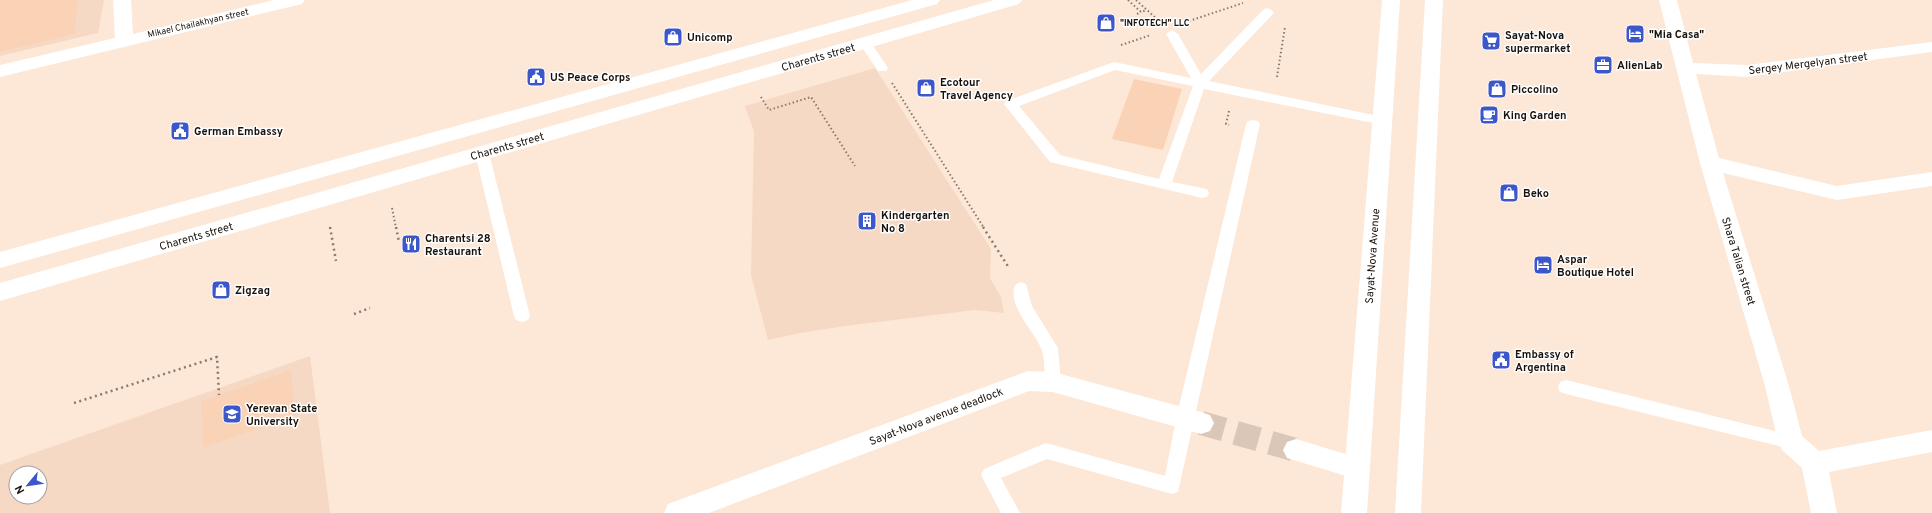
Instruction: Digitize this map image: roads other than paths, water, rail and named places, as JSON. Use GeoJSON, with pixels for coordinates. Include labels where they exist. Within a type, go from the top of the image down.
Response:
{"type":"FeatureCollection","features":[{"type":"Feature","properties":{"kind":"main road"},"geometry":{"type":"LineString","coordinates":[[122,0],[124,41]]}},
{"type":"Feature","properties":{"kind":"main road","name":"Mikael Chailakhyan street"},"geometry":{"type":"LineString","coordinates":[[0,71],[296,0]]}},
{"type":"Feature","properties":{"kind":"main road"},"geometry":{"type":"LineString","coordinates":[[0,260],[931,0]]}},
{"type":"Feature","properties":{"kind":"main road","name":"Charents street"},"geometry":{"type":"LineString","coordinates":[[0,292],[1013,0]]}},
{"type":"Feature","properties":{"kind":"main road","name":"Sayat-Nova Avenue"},"geometry":{"type":"LineString","coordinates":[[1354,513],[1356,468],[1392,0]]}},
{"type":"Feature","properties":{"kind":"main road"},"geometry":{"type":"LineString","coordinates":[[1408,513],[1434,0]]}},
{"type":"Feature","properties":{"kind":"main road","name":"Shara Talian street"},"geometry":{"type":"LineString","coordinates":[[1668,0],[1684,68],[1710,163],[1777,386],[1791,442]]}},
{"type":"Feature","properties":{"kind":"main road","name":"Sergey Mergelyan street"},"geometry":{"type":"LineString","coordinates":[[1684,68],[1746,71],[1932,47]]}},
{"type":"Feature","properties":{"kind":"main road"},"geometry":{"type":"LineString","coordinates":[[1710,163],[1837,193],[1932,179]]}},
{"type":"Feature","properties":{"kind":"main road","name":"Sayat-Nova avenue deadlock"},"geometry":{"type":"LineString","coordinates":[[677,513],[1028,381],[1053,382],[1193,421]]}},
{"type":"Feature","properties":{"kind":"main road"},"geometry":{"type":"LineString","coordinates":[[1814,463],[1932,441]]}},
{"type":"Feature","properties":{"kind":"main road"},"geometry":{"type":"LineString","coordinates":[[1791,442],[1814,463],[1824,513]]}},
{"type":"Feature","properties":{"kind":"main road"},"geometry":{"type":"LineString","coordinates":[[1296,450],[1356,468]]}},
{"type":"Feature","properties":{"kind":"lane"},"geometry":{"type":"LineString","coordinates":[[1164,185],[1200,83],[1268,12]]}},
{"type":"Feature","properties":{"kind":"lane"},"geometry":{"type":"LineString","coordinates":[[1172,34],[1200,83]]}},
{"type":"Feature","properties":{"kind":"lane"},"geometry":{"type":"LineString","coordinates":[[865,43],[882,68]]}},
{"type":"Feature","properties":{"kind":"lane"},"geometry":{"type":"LineString","coordinates":[[1202,193],[1055,159],[1011,104],[1114,66],[1383,121]]}},
{"type":"Feature","properties":{"kind":"lane"},"geometry":{"type":"LineString","coordinates":[[1011,513],[990,475],[1046,451],[1172,486],[1193,421],[1253,124]]}},
{"type":"Feature","properties":{"kind":"lane"},"geometry":{"type":"LineString","coordinates":[[482,154],[522,316]]}},
{"type":"Feature","properties":{"kind":"lane"},"geometry":{"type":"LineString","coordinates":[[1021,288],[1024,307],[1050,348],[1053,382]]}},
{"type":"Feature","properties":{"kind":"lane"},"geometry":{"type":"LineString","coordinates":[[1566,387],[1791,442]]}},
{"type":"Feature","properties":{"kind":"tunnel"},"geometry":{"type":"LineString","coordinates":[[1201,423],[1296,450]]}},
{"type":"Feature","properties":{"kind":"place","name":"\"INFOTECH\" LLC"},"geometry":{"type":"Point","coordinates":[1106,23]}},
{"type":"Feature","properties":{"kind":"place","name":"\"Mia Casa\""},"geometry":{"type":"Point","coordinates":[1635,34]}},
{"type":"Feature","properties":{"kind":"place","name":"Unicomp"},"geometry":{"type":"Point","coordinates":[673,37]}},
{"type":"Feature","properties":{"kind":"place","name":"Sayat-Nova supermarket"},"geometry":{"type":"Point","coordinates":[1491,41]}},
{"type":"Feature","properties":{"kind":"place","name":"AlienLab"},"geometry":{"type":"Point","coordinates":[1603,65]}},
{"type":"Feature","properties":{"kind":"place","name":"US Peace Corps"},"geometry":{"type":"Point","coordinates":[536,77]}},
{"type":"Feature","properties":{"kind":"place","name":"Ecotour Travel Agency"},"geometry":{"type":"Point","coordinates":[926,88]}},
{"type":"Feature","properties":{"kind":"place","name":"Piccolino"},"geometry":{"type":"Point","coordinates":[1497,89]}},
{"type":"Feature","properties":{"kind":"place","name":"King Garden"},"geometry":{"type":"Point","coordinates":[1489,115]}},
{"type":"Feature","properties":{"kind":"place","name":"German Embassy"},"geometry":{"type":"Point","coordinates":[180,131]}},
{"type":"Feature","properties":{"kind":"place","name":"Beko"},"geometry":{"type":"Point","coordinates":[1509,193]}},
{"type":"Feature","properties":{"kind":"place","name":"Kindergarten No 8"},"geometry":{"type":"Point","coordinates":[867,221]}},
{"type":"Feature","properties":{"kind":"place","name":"Charentsi 28 Restaurant"},"geometry":{"type":"Point","coordinates":[411,244]}},
{"type":"Feature","properties":{"kind":"place","name":"Aspar Boutique Hotel"},"geometry":{"type":"Point","coordinates":[1543,265]}},
{"type":"Feature","properties":{"kind":"place","name":"Zigzag"},"geometry":{"type":"Point","coordinates":[221,290]}},
{"type":"Feature","properties":{"kind":"place","name":"Embassy of Argentina"},"geometry":{"type":"Point","coordinates":[1501,360]}},
{"type":"Feature","properties":{"kind":"place","name":"Yerevan State University"},"geometry":{"type":"Point","coordinates":[232,414]}}]}
